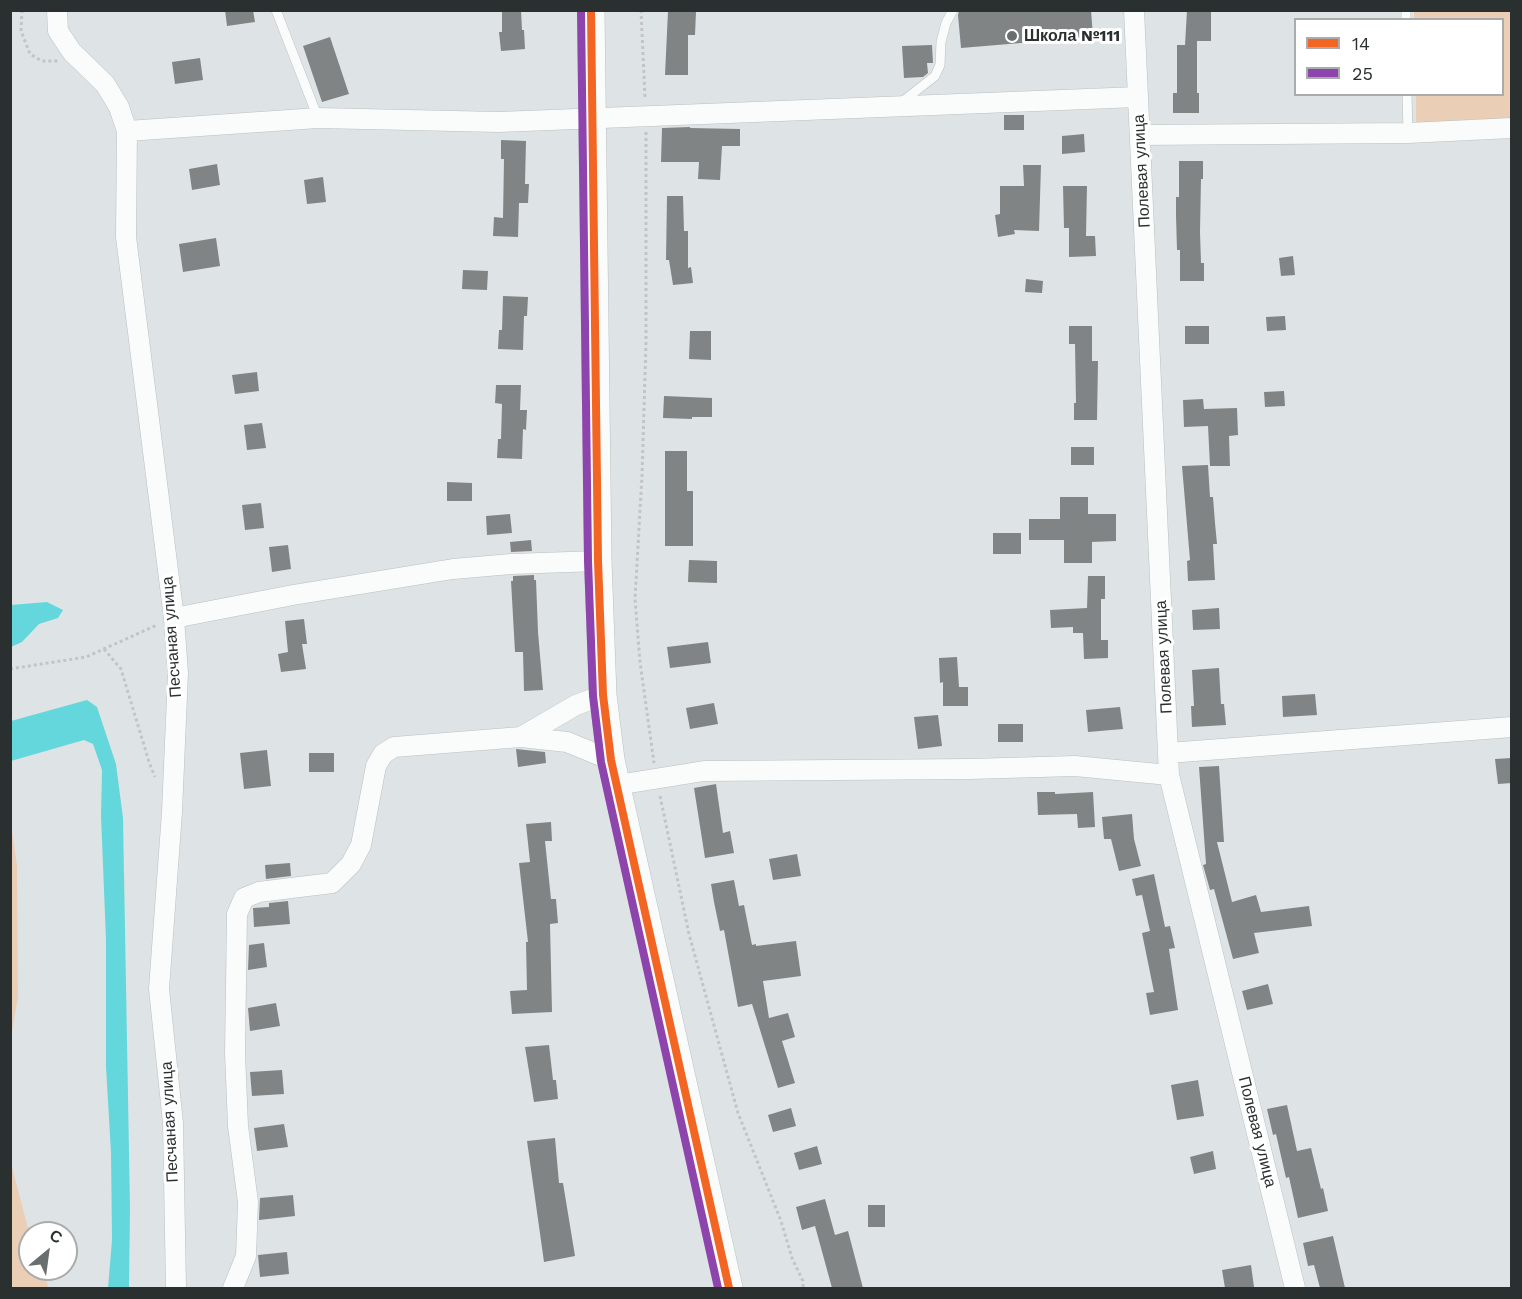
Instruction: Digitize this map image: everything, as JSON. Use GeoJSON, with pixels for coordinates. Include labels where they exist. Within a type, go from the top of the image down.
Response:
{"type":"FeatureCollection","features":[{"type":"Feature","properties":{"kind":"street","name":"Песчаная улица"},"geometry":{"type":"LineString","coordinates":[[57,10],[58,31],[72,52],[105,84],[119,107],[127,131],[126,237],[174,618],[178,673],[172,813],[159,988],[173,1123],[176,1288]]}},
{"type":"Feature","properties":{"kind":"street"},"geometry":{"type":"LineString","coordinates":[[591,10],[598,561],[603,694],[614,772],[729,1288]]}},
{"type":"Feature","properties":{"kind":"street","name":"Полевая улица"},"geometry":{"type":"LineString","coordinates":[[1134,10],[1169,774],[1295,1288]]}},
{"type":"Feature","properties":{"kind":"street"},"geometry":{"type":"LineString","coordinates":[[127,131],[318,118],[499,122],[1138,97]]}},
{"type":"Feature","properties":{"kind":"street"},"geometry":{"type":"LineString","coordinates":[[1140,135],[1408,133],[1512,128]]}},
{"type":"Feature","properties":{"kind":"street"},"geometry":{"type":"LineString","coordinates":[[174,618],[293,595],[453,569],[598,561]]}},
{"type":"Feature","properties":{"kind":"street"},"geometry":{"type":"LineString","coordinates":[[521,737],[576,705],[603,694]]}},
{"type":"Feature","properties":{"kind":"street"},"geometry":{"type":"LineString","coordinates":[[1168,753],[1512,727]]}},
{"type":"Feature","properties":{"kind":"street"},"geometry":{"type":"LineString","coordinates":[[233,1288],[246,1256],[248,1202],[238,1126],[235,1053],[237,914],[244,897],[259,892],[332,883],[351,864],[361,845],[376,766],[383,754],[394,747],[521,737],[567,742],[614,772],[657,779],[704,771],[1075,766],[1169,774]]}},
{"type":"Feature","properties":{"kind":"lane"},"geometry":{"type":"LineString","coordinates":[[276,10],[284,25],[318,118]]}},
{"type":"Feature","properties":{"kind":"lane"},"geometry":{"type":"LineString","coordinates":[[896,106],[935,76],[940,65],[941,42],[946,23],[953,10]]}},
{"type":"Feature","properties":{"kind":"lane"},"geometry":{"type":"LineString","coordinates":[[1407,96],[1408,133]]}},
{"type":"Feature","properties":{"kind":"path"},"geometry":{"type":"LineString","coordinates":[[22,10],[21,31],[30,54],[42,60],[65,61],[91,70]]}},
{"type":"Feature","properties":{"kind":"path"},"geometry":{"type":"LineString","coordinates":[[641,10],[646,117],[646,342],[635,599],[639,662],[657,779],[689,934],[738,1113],[781,1221],[792,1258],[803,1281],[803,1288]]}},
{"type":"Feature","properties":{"kind":"path"},"geometry":{"type":"LineString","coordinates":[[10,669],[86,657],[174,618]]}},
{"type":"Feature","properties":{"kind":"path"},"geometry":{"type":"LineString","coordinates":[[104,649],[121,669],[149,762],[158,782]]}},
{"type":"Feature","properties":{"kind":"shaded area"},"geometry":{"type":"Polygon","coordinates":[[[1414,11],[1511,11],[1511,120],[1416,123],[1416,96],[1504,96],[1504,18],[1414,18],[1414,11]]]}},
{"type":"Feature","properties":{"kind":"shaded area"},"geometry":{"type":"Polygon","coordinates":[[[10,818],[17,865],[18,997],[11,1037],[10,818]]]}},
{"type":"Feature","properties":{"kind":"shaded area"},"geometry":{"type":"Polygon","coordinates":[[[11,1163],[26,1221],[18,1221],[18,1281],[46,1281],[49,1288],[11,1288],[11,1163]]]}},
{"type":"Feature","properties":{"kind":"water"},"geometry":{"type":"Polygon","coordinates":[[[47,602],[63,610],[58,618],[39,624],[22,642],[11,647],[11,605],[47,602]]]}},
{"type":"Feature","properties":{"kind":"water"},"geometry":{"type":"Polygon","coordinates":[[[87,700],[97,707],[116,764],[123,818],[130,1208],[129,1288],[108,1288],[112,1240],[111,1153],[106,1067],[102,770],[93,744],[84,740],[11,761],[11,721],[87,700]]]}},
{"type":"Feature","properties":{"kind":"building"},"geometry":{"type":"Polygon","coordinates":[[[225,10],[253,10],[255,22],[227,26],[225,10]]]}},
{"type":"Feature","properties":{"kind":"building"},"geometry":{"type":"Polygon","coordinates":[[[502,10],[521,10],[525,49],[501,51],[499,32],[502,32],[502,10]]]}},
{"type":"Feature","properties":{"kind":"building"},"geometry":{"type":"Polygon","coordinates":[[[1091,10],[1093,37],[961,48],[958,15],[959,11],[1091,10]]]}},
{"type":"Feature","properties":{"kind":"building"},"geometry":{"type":"Polygon","coordinates":[[[1187,10],[1211,10],[1211,41],[1197,41],[1199,113],[1173,113],[1173,93],[1177,93],[1177,45],[1185,45],[1187,10]]]}},
{"type":"Feature","properties":{"kind":"building"},"geometry":{"type":"Polygon","coordinates":[[[668,11],[696,12],[695,35],[688,35],[688,75],[665,75],[668,11]]]}},
{"type":"Feature","properties":{"kind":"building"},"geometry":{"type":"Polygon","coordinates":[[[330,37],[349,94],[322,102],[303,46],[330,37]]]}},
{"type":"Feature","properties":{"kind":"building"},"geometry":{"type":"Polygon","coordinates":[[[932,45],[933,63],[927,63],[928,73],[923,77],[904,78],[902,46],[932,45]]]}},
{"type":"Feature","properties":{"kind":"building"},"geometry":{"type":"Polygon","coordinates":[[[200,58],[203,80],[175,84],[172,62],[200,58]]]}},
{"type":"Feature","properties":{"kind":"building"},"geometry":{"type":"Polygon","coordinates":[[[1004,115],[1024,115],[1024,130],[1004,130],[1004,115]]]}},
{"type":"Feature","properties":{"kind":"building"},"geometry":{"type":"Polygon","coordinates":[[[662,128],[740,129],[740,146],[722,146],[720,180],[698,179],[699,162],[661,162],[662,128]]]}},
{"type":"Feature","properties":{"kind":"building"},"geometry":{"type":"Polygon","coordinates":[[[1084,134],[1085,152],[1062,154],[1062,136],[1084,134]]]}},
{"type":"Feature","properties":{"kind":"building"},"geometry":{"type":"Polygon","coordinates":[[[501,140],[526,141],[525,184],[529,184],[528,203],[519,203],[518,237],[493,236],[494,217],[503,218],[504,159],[501,159],[501,140]]]}},
{"type":"Feature","properties":{"kind":"building"},"geometry":{"type":"Polygon","coordinates":[[[1179,161],[1203,161],[1200,232],[1204,281],[1180,281],[1180,250],[1177,250],[1176,216],[1176,197],[1179,197],[1179,161]]]}},
{"type":"Feature","properties":{"kind":"building"},"geometry":{"type":"Polygon","coordinates":[[[217,164],[220,185],[192,190],[189,169],[217,164]]]}},
{"type":"Feature","properties":{"kind":"building"},"geometry":{"type":"Polygon","coordinates":[[[1023,165],[1041,165],[1039,231],[1014,230],[1015,234],[998,237],[995,215],[1000,214],[1000,186],[1024,186],[1023,165]]]}},
{"type":"Feature","properties":{"kind":"building"},"geometry":{"type":"Polygon","coordinates":[[[323,177],[326,202],[307,204],[304,180],[323,177]]]}},
{"type":"Feature","properties":{"kind":"building"},"geometry":{"type":"Polygon","coordinates":[[[1063,186],[1087,186],[1086,236],[1095,236],[1096,256],[1069,257],[1069,228],[1064,228],[1063,186]]]}},
{"type":"Feature","properties":{"kind":"building"},"geometry":{"type":"Polygon","coordinates":[[[667,196],[683,196],[684,231],[688,231],[688,268],[691,267],[693,283],[673,285],[669,260],[666,260],[667,196]]]}},
{"type":"Feature","properties":{"kind":"building"},"geometry":{"type":"Polygon","coordinates":[[[216,238],[220,266],[183,272],[179,244],[216,238]]]}},
{"type":"Feature","properties":{"kind":"building"},"geometry":{"type":"Polygon","coordinates":[[[1293,256],[1295,275],[1281,276],[1279,258],[1293,256]]]}},
{"type":"Feature","properties":{"kind":"building"},"geometry":{"type":"Polygon","coordinates":[[[463,270],[488,271],[487,290],[462,289],[463,270]]]}},
{"type":"Feature","properties":{"kind":"building"},"geometry":{"type":"Polygon","coordinates":[[[1026,279],[1043,281],[1042,293],[1025,292],[1026,279]]]}},
{"type":"Feature","properties":{"kind":"building"},"geometry":{"type":"Polygon","coordinates":[[[503,296],[528,297],[527,316],[524,316],[523,350],[498,349],[499,330],[502,330],[503,296]]]}},
{"type":"Feature","properties":{"kind":"building"},"geometry":{"type":"Polygon","coordinates":[[[1285,316],[1286,330],[1267,331],[1266,317],[1285,316]]]}},
{"type":"Feature","properties":{"kind":"building"},"geometry":{"type":"Polygon","coordinates":[[[1069,326],[1092,326],[1092,361],[1098,361],[1097,420],[1074,420],[1075,344],[1069,344],[1069,326]]]}},
{"type":"Feature","properties":{"kind":"building"},"geometry":{"type":"Polygon","coordinates":[[[1185,326],[1209,326],[1209,344],[1185,344],[1185,326]]]}},
{"type":"Feature","properties":{"kind":"building"},"geometry":{"type":"Polygon","coordinates":[[[690,331],[711,331],[711,360],[689,359],[690,331]]]}},
{"type":"Feature","properties":{"kind":"building"},"geometry":{"type":"Polygon","coordinates":[[[257,372],[259,391],[235,394],[232,375],[257,372]]]}},
{"type":"Feature","properties":{"kind":"building"},"geometry":{"type":"Polygon","coordinates":[[[496,385],[521,385],[520,410],[527,410],[526,430],[523,429],[522,459],[497,458],[498,439],[501,439],[502,404],[495,403],[496,385]]]}},
{"type":"Feature","properties":{"kind":"building"},"geometry":{"type":"Polygon","coordinates":[[[1284,391],[1285,406],[1265,407],[1264,392],[1284,391]]]}},
{"type":"Feature","properties":{"kind":"building"},"geometry":{"type":"Polygon","coordinates":[[[664,396],[712,398],[712,417],[663,418],[664,396]]]}},
{"type":"Feature","properties":{"kind":"building"},"geometry":{"type":"Polygon","coordinates":[[[1203,399],[1204,409],[1237,408],[1238,435],[1229,436],[1230,466],[1210,466],[1208,426],[1184,427],[1183,400],[1203,399]]]}},
{"type":"Feature","properties":{"kind":"building"},"geometry":{"type":"Polygon","coordinates":[[[262,423],[266,448],[247,450],[244,425],[262,423]]]}},
{"type":"Feature","properties":{"kind":"building"},"geometry":{"type":"Polygon","coordinates":[[[1071,447],[1094,447],[1094,465],[1071,465],[1071,447]]]}},
{"type":"Feature","properties":{"kind":"building"},"geometry":{"type":"Polygon","coordinates":[[[665,451],[687,451],[687,491],[693,491],[693,546],[665,546],[665,451]]]}},
{"type":"Feature","properties":{"kind":"building"},"geometry":{"type":"Polygon","coordinates":[[[1208,465],[1217,544],[1213,544],[1215,580],[1188,581],[1187,561],[1190,560],[1182,466],[1208,465]]]}},
{"type":"Feature","properties":{"kind":"building"},"geometry":{"type":"Polygon","coordinates":[[[447,482],[472,483],[472,501],[447,501],[447,482]]]}},
{"type":"Feature","properties":{"kind":"building"},"geometry":{"type":"Polygon","coordinates":[[[1060,497],[1088,497],[1088,514],[1116,514],[1116,541],[1092,542],[1092,563],[1064,563],[1064,540],[1029,540],[1029,519],[1060,519],[1060,497]]]}},
{"type":"Feature","properties":{"kind":"building"},"geometry":{"type":"Polygon","coordinates":[[[261,503],[264,528],[245,530],[242,505],[261,503]]]}},
{"type":"Feature","properties":{"kind":"building"},"geometry":{"type":"Polygon","coordinates":[[[510,514],[512,533],[487,535],[486,516],[510,514]]]}},
{"type":"Feature","properties":{"kind":"building"},"geometry":{"type":"Polygon","coordinates":[[[993,533],[1021,533],[1021,554],[993,554],[993,533]]]}},
{"type":"Feature","properties":{"kind":"building"},"geometry":{"type":"Polygon","coordinates":[[[531,540],[532,551],[511,552],[510,542],[531,540]]]}},
{"type":"Feature","properties":{"kind":"building"},"geometry":{"type":"Polygon","coordinates":[[[288,545],[291,569],[272,572],[269,547],[288,545]]]}},
{"type":"Feature","properties":{"kind":"building"},"geometry":{"type":"Polygon","coordinates":[[[689,560],[717,561],[717,583],[688,582],[689,560]]]}},
{"type":"Feature","properties":{"kind":"building"},"geometry":{"type":"Polygon","coordinates":[[[534,575],[543,690],[524,691],[523,652],[515,652],[511,581],[513,581],[513,576],[534,575]]]}},
{"type":"Feature","properties":{"kind":"building"},"geometry":{"type":"Polygon","coordinates":[[[1088,576],[1105,576],[1105,599],[1101,599],[1101,640],[1108,640],[1108,658],[1084,659],[1083,633],[1073,633],[1073,627],[1051,628],[1050,610],[1087,608],[1088,576]]]}},
{"type":"Feature","properties":{"kind":"building"},"geometry":{"type":"Polygon","coordinates":[[[1219,608],[1220,629],[1193,630],[1192,610],[1219,608]]]}},
{"type":"Feature","properties":{"kind":"building"},"geometry":{"type":"Polygon","coordinates":[[[304,619],[307,644],[302,644],[306,669],[281,672],[278,654],[288,652],[285,621],[304,619]]]}},
{"type":"Feature","properties":{"kind":"building"},"geometry":{"type":"Polygon","coordinates":[[[708,642],[711,663],[670,668],[667,647],[708,642]]]}},
{"type":"Feature","properties":{"kind":"building"},"geometry":{"type":"Polygon","coordinates":[[[957,657],[959,687],[968,687],[968,706],[943,706],[943,682],[940,683],[939,658],[957,657]]]}},
{"type":"Feature","properties":{"kind":"building"},"geometry":{"type":"Polygon","coordinates":[[[1219,668],[1221,704],[1224,704],[1226,725],[1192,727],[1191,706],[1194,706],[1192,670],[1219,668]]]}},
{"type":"Feature","properties":{"kind":"building"},"geometry":{"type":"Polygon","coordinates":[[[1315,694],[1317,715],[1283,717],[1282,696],[1315,694]]]}},
{"type":"Feature","properties":{"kind":"building"},"geometry":{"type":"Polygon","coordinates":[[[714,703],[718,724],[690,729],[686,708],[714,703]]]}},
{"type":"Feature","properties":{"kind":"building"},"geometry":{"type":"Polygon","coordinates":[[[1120,707],[1123,729],[1088,732],[1086,710],[1120,707]]]}},
{"type":"Feature","properties":{"kind":"building"},"geometry":{"type":"Polygon","coordinates":[[[938,715],[942,746],[918,749],[914,717],[938,715]]]}},
{"type":"Feature","properties":{"kind":"building"},"geometry":{"type":"Polygon","coordinates":[[[998,724],[1023,724],[1023,742],[998,742],[998,724]]]}},
{"type":"Feature","properties":{"kind":"building"},"geometry":{"type":"Polygon","coordinates":[[[516,749],[545,752],[546,763],[518,767],[516,749]]]}},
{"type":"Feature","properties":{"kind":"building"},"geometry":{"type":"Polygon","coordinates":[[[267,750],[271,786],[244,789],[240,753],[267,750]]]}},
{"type":"Feature","properties":{"kind":"building"},"geometry":{"type":"Polygon","coordinates":[[[309,753],[334,753],[334,772],[309,772],[309,753]]]}},
{"type":"Feature","properties":{"kind":"building"},"geometry":{"type":"Polygon","coordinates":[[[1512,758],[1512,783],[1498,784],[1495,759],[1512,758]]]}},
{"type":"Feature","properties":{"kind":"building"},"geometry":{"type":"Polygon","coordinates":[[[1219,766],[1224,842],[1217,842],[1232,902],[1256,895],[1261,912],[1309,906],[1312,926],[1254,933],[1259,953],[1233,959],[1214,889],[1210,890],[1203,865],[1206,864],[1199,767],[1219,766]]]}},
{"type":"Feature","properties":{"kind":"building"},"geometry":{"type":"Polygon","coordinates":[[[716,784],[723,833],[730,831],[734,853],[705,858],[694,788],[716,784]]]}},
{"type":"Feature","properties":{"kind":"building"},"geometry":{"type":"Polygon","coordinates":[[[1037,792],[1055,792],[1055,794],[1093,792],[1095,827],[1078,828],[1077,814],[1038,815],[1037,792]]]}},
{"type":"Feature","properties":{"kind":"building"},"geometry":{"type":"Polygon","coordinates":[[[1132,814],[1134,839],[1141,866],[1119,871],[1111,839],[1104,839],[1102,817],[1132,814]]]}},
{"type":"Feature","properties":{"kind":"building"},"geometry":{"type":"Polygon","coordinates":[[[551,822],[552,841],[545,841],[551,899],[556,899],[558,923],[550,924],[552,1012],[512,1014],[510,991],[527,990],[526,942],[528,942],[519,863],[530,862],[526,824],[551,822]]]}},
{"type":"Feature","properties":{"kind":"building"},"geometry":{"type":"Polygon","coordinates":[[[797,854],[801,876],[773,880],[769,859],[797,854]]]}},
{"type":"Feature","properties":{"kind":"building"},"geometry":{"type":"Polygon","coordinates":[[[290,863],[291,876],[266,879],[265,865],[290,863]]]}},
{"type":"Feature","properties":{"kind":"building"},"geometry":{"type":"Polygon","coordinates":[[[1154,874],[1165,927],[1170,926],[1175,948],[1169,949],[1178,1010],[1150,1015],[1146,993],[1154,992],[1142,933],[1150,931],[1142,895],[1136,896],[1132,879],[1154,874]]]}},
{"type":"Feature","properties":{"kind":"building"},"geometry":{"type":"Polygon","coordinates":[[[734,880],[739,906],[744,905],[752,945],[796,941],[801,976],[763,981],[769,1018],[788,1013],[795,1037],[782,1041],[795,1083],[778,1088],[752,1004],[738,1007],[724,930],[720,931],[711,884],[734,880]]]}},
{"type":"Feature","properties":{"kind":"building"},"geometry":{"type":"Polygon","coordinates":[[[288,901],[290,924],[254,927],[253,908],[269,907],[269,903],[288,901]]]}},
{"type":"Feature","properties":{"kind":"building"},"geometry":{"type":"Polygon","coordinates":[[[264,943],[267,967],[248,970],[249,945],[264,943]]]}},
{"type":"Feature","properties":{"kind":"building"},"geometry":{"type":"Polygon","coordinates":[[[1268,984],[1273,1004],[1247,1010],[1242,991],[1268,984]]]}},
{"type":"Feature","properties":{"kind":"building"},"geometry":{"type":"Polygon","coordinates":[[[276,1003],[280,1026],[250,1031],[248,1008],[276,1003]]]}},
{"type":"Feature","properties":{"kind":"building"},"geometry":{"type":"Polygon","coordinates":[[[549,1045],[553,1080],[556,1080],[558,1099],[534,1102],[525,1047],[549,1045]]]}},
{"type":"Feature","properties":{"kind":"building"},"geometry":{"type":"Polygon","coordinates":[[[282,1070],[284,1094],[252,1096],[250,1072],[282,1070]]]}},
{"type":"Feature","properties":{"kind":"building"},"geometry":{"type":"Polygon","coordinates":[[[1198,1080],[1204,1116],[1177,1120],[1171,1085],[1198,1080]]]}},
{"type":"Feature","properties":{"kind":"building"},"geometry":{"type":"Polygon","coordinates":[[[1287,1105],[1297,1151],[1311,1148],[1328,1211],[1298,1218],[1289,1177],[1286,1178],[1276,1134],[1273,1135],[1267,1109],[1287,1105]]]}},
{"type":"Feature","properties":{"kind":"building"},"geometry":{"type":"Polygon","coordinates":[[[791,1108],[796,1126],[773,1132],[768,1115],[791,1108]]]}},
{"type":"Feature","properties":{"kind":"building"},"geometry":{"type":"Polygon","coordinates":[[[284,1124],[288,1147],[257,1151],[254,1128],[284,1124]]]}},
{"type":"Feature","properties":{"kind":"building"},"geometry":{"type":"Polygon","coordinates":[[[555,1138],[559,1183],[563,1183],[575,1256],[544,1262],[527,1141],[555,1138]]]}},
{"type":"Feature","properties":{"kind":"building"},"geometry":{"type":"Polygon","coordinates":[[[817,1146],[822,1164],[799,1170],[794,1153],[817,1146]]]}},
{"type":"Feature","properties":{"kind":"building"},"geometry":{"type":"Polygon","coordinates":[[[1213,1151],[1216,1169],[1194,1174],[1190,1157],[1213,1151]]]}},
{"type":"Feature","properties":{"kind":"building"},"geometry":{"type":"Polygon","coordinates":[[[293,1195],[295,1216],[259,1220],[260,1198],[293,1195]]]}},
{"type":"Feature","properties":{"kind":"building"},"geometry":{"type":"Polygon","coordinates":[[[825,1199],[835,1235],[848,1231],[863,1288],[832,1288],[815,1226],[802,1230],[796,1207],[825,1199]]]}},
{"type":"Feature","properties":{"kind":"building"},"geometry":{"type":"Polygon","coordinates":[[[868,1205],[885,1205],[885,1227],[868,1227],[868,1205]]]}},
{"type":"Feature","properties":{"kind":"building"},"geometry":{"type":"Polygon","coordinates":[[[1333,1236],[1345,1288],[1320,1288],[1314,1265],[1308,1266],[1303,1243],[1333,1236]]]}},
{"type":"Feature","properties":{"kind":"building"},"geometry":{"type":"Polygon","coordinates":[[[287,1252],[289,1274],[260,1277],[258,1255],[287,1252]]]}},
{"type":"Feature","properties":{"kind":"building"},"geometry":{"type":"Polygon","coordinates":[[[1251,1265],[1254,1287],[1225,1288],[1222,1270],[1251,1265]]]}},
{"type":"Feature","properties":{"kind":"transit line","name":"25"},"geometry":{"type":"LineString","coordinates":[[581,10],[588,561],[593,696],[601,762],[718,1288]]}},
{"type":"Feature","properties":{"kind":"transit line","name":"14"},"geometry":{"type":"LineString","coordinates":[[591,10],[598,561],[603,695],[611,760],[729,1288]]}},
{"type":"Feature","properties":{"kind":"place","name":"Школа №111"},"geometry":{"type":"Point","coordinates":[1012,36]}}]}
